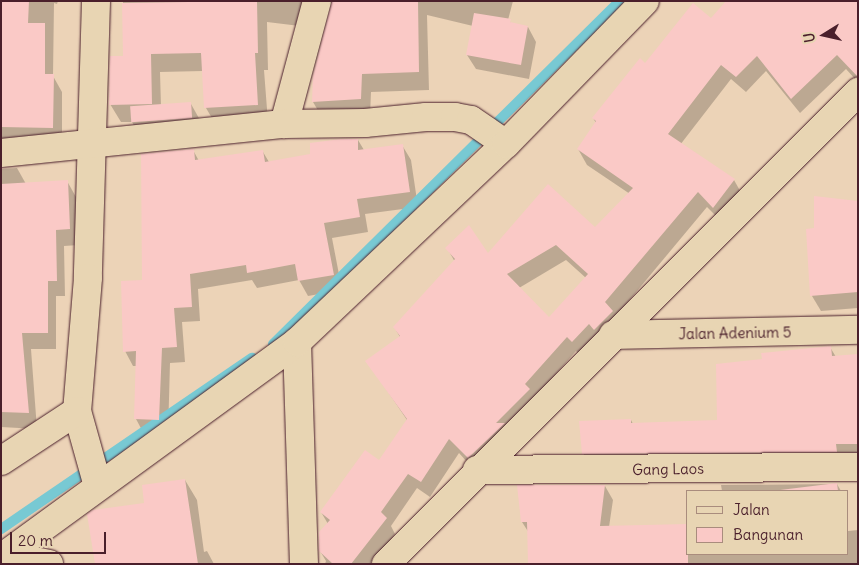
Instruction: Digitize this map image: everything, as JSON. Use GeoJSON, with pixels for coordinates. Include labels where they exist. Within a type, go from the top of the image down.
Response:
{"type":"FeatureCollection","features":[{"type":"Feature","properties":{"kind":"street"},"geometry":{"type":"LineString","coordinates":[[96,1],[88,278],[77,411],[83,439],[97,480]]}},
{"type":"Feature","properties":{"kind":"street"},"geometry":{"type":"LineString","coordinates":[[284,124],[318,1]]}},
{"type":"Feature","properties":{"kind":"street"},"geometry":{"type":"LineString","coordinates":[[3,556],[97,480],[297,342],[490,133],[645,1]]}},
{"type":"Feature","properties":{"kind":"street"},"geometry":{"type":"LineString","coordinates":[[386,564],[477,470],[858,92]]}},
{"type":"Feature","properties":{"kind":"street"},"geometry":{"type":"LineString","coordinates":[[1,152],[284,124],[365,123],[426,117],[464,118],[490,133]]}},
{"type":"Feature","properties":{"kind":"street","name":"Jalan Adenium 5"},"geometry":{"type":"LineString","coordinates":[[613,335],[858,330]]}},
{"type":"Feature","properties":{"kind":"street"},"geometry":{"type":"LineString","coordinates":[[297,342],[304,564]]}},
{"type":"Feature","properties":{"kind":"street"},"geometry":{"type":"LineString","coordinates":[[1,461],[77,411]]}},
{"type":"Feature","properties":{"kind":"street","name":"Gang Laos"},"geometry":{"type":"LineString","coordinates":[[477,470],[858,467]]}},
{"type":"Feature","properties":{"kind":"street"},"geometry":{"type":"LineString","coordinates":[[3,556],[49,564]]}},
{"type":"Feature","properties":{"kind":"building"},"geometry":{"type":"Polygon","coordinates":[[[1,1],[29,1],[28,23],[45,23],[45,74],[54,74],[53,128],[1,127],[1,1]]]}},
{"type":"Feature","properties":{"kind":"building"},"geometry":{"type":"Polygon","coordinates":[[[257,1],[258,53],[255,53],[258,105],[204,108],[201,53],[151,54],[152,104],[109,105],[110,56],[123,56],[122,3],[257,1]]]}},
{"type":"Feature","properties":{"kind":"building"},"geometry":{"type":"Polygon","coordinates":[[[332,1],[418,1],[419,72],[362,74],[361,99],[312,102],[313,76],[332,1]]]}},
{"type":"Feature","properties":{"kind":"building"},"geometry":{"type":"Polygon","coordinates":[[[726,1],[858,1],[858,77],[837,55],[791,99],[757,56],[736,77],[721,65],[668,134],[735,179],[713,208],[698,192],[605,302],[613,311],[594,330],[589,324],[572,342],[567,337],[525,384],[530,389],[496,423],[505,423],[468,458],[449,439],[421,482],[408,474],[381,512],[387,518],[351,564],[333,564],[319,551],[319,532],[330,520],[320,512],[365,450],[379,460],[407,419],[365,361],[400,336],[393,327],[455,259],[445,248],[469,225],[488,253],[548,184],[595,227],[633,188],[577,149],[596,121],[592,118],[640,58],[645,63],[693,3],[711,18],[726,1]],[[556,245],[507,274],[549,317],[588,274],[556,245]]]}},
{"type":"Feature","properties":{"kind":"building"},"geometry":{"type":"Polygon","coordinates":[[[474,13],[511,19],[510,22],[528,26],[521,65],[466,55],[474,13]]]}},
{"type":"Feature","properties":{"kind":"building"},"geometry":{"type":"Polygon","coordinates":[[[191,102],[192,118],[131,122],[130,106],[191,102]]]}},
{"type":"Feature","properties":{"kind":"building"},"geometry":{"type":"Polygon","coordinates":[[[358,139],[358,150],[403,144],[410,192],[357,199],[360,217],[324,223],[334,275],[298,281],[295,264],[247,273],[246,265],[190,274],[192,307],[174,308],[177,347],[162,348],[159,420],[134,419],[136,351],[123,352],[121,281],[142,280],[141,154],[194,149],[195,160],[263,150],[265,162],[310,154],[310,143],[358,139]]]}},
{"type":"Feature","properties":{"kind":"building"},"geometry":{"type":"Polygon","coordinates":[[[68,180],[70,229],[56,230],[57,281],[48,281],[48,333],[22,333],[29,413],[1,412],[1,184],[68,180]]]}},
{"type":"Feature","properties":{"kind":"building"},"geometry":{"type":"Polygon","coordinates":[[[814,196],[858,201],[858,292],[810,296],[806,229],[814,228],[814,196]]]}},
{"type":"Feature","properties":{"kind":"building"},"geometry":{"type":"Polygon","coordinates":[[[831,346],[832,356],[858,354],[858,444],[836,444],[837,452],[582,454],[579,421],[631,419],[631,423],[717,420],[716,364],[762,359],[761,353],[831,346]]]}},
{"type":"Feature","properties":{"kind":"building"},"geometry":{"type":"Polygon","coordinates":[[[185,479],[198,564],[95,564],[87,514],[93,510],[144,503],[142,485],[185,479]]]}},
{"type":"Feature","properties":{"kind":"building"},"geometry":{"type":"Polygon","coordinates":[[[837,483],[838,490],[780,490],[837,483]]]}},
{"type":"Feature","properties":{"kind":"building"},"geometry":{"type":"Polygon","coordinates":[[[517,485],[605,485],[600,526],[686,524],[686,555],[688,555],[688,563],[528,564],[527,522],[521,522],[517,485]]]}},
{"type":"Feature","properties":{"kind":"waterway"},"geometry":{"type":"LineString","coordinates":[[273,344],[620,1]]}},
{"type":"Feature","properties":{"kind":"waterway"},"geometry":{"type":"LineString","coordinates":[[1,529],[252,358]]}}]}
